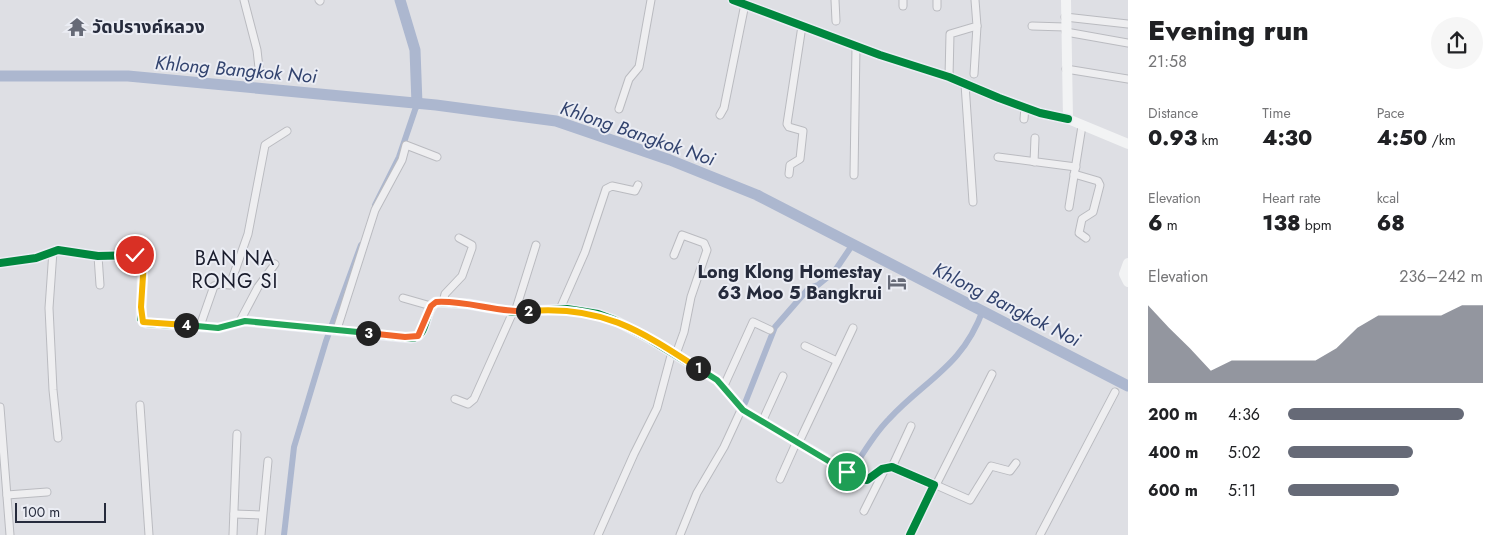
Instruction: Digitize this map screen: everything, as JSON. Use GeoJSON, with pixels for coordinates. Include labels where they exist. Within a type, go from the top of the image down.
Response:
{"type":"FeatureCollection","features":[{"type":"Feature","properties":{"kind":"street"},"geometry":{"type":"LineString","coordinates":[[244,0],[257,50],[259,68]]}},
{"type":"Feature","properties":{"kind":"street"},"geometry":{"type":"LineString","coordinates":[[619,109],[629,79],[639,67],[651,0]]}},
{"type":"Feature","properties":{"kind":"street"},"geometry":{"type":"LineString","coordinates":[[733,0],[856,46],[948,77],[1025,107],[1068,119],[1128,144]]}},
{"type":"Feature","properties":{"kind":"street"},"geometry":{"type":"LineString","coordinates":[[835,0],[836,21]]}},
{"type":"Feature","properties":{"kind":"street"},"geometry":{"type":"LineString","coordinates":[[974,74],[975,0]]}},
{"type":"Feature","properties":{"kind":"street"},"geometry":{"type":"LineString","coordinates":[[1066,0],[1068,119]]}},
{"type":"Feature","properties":{"kind":"street"},"geometry":{"type":"LineString","coordinates":[[720,115],[728,92],[745,4]]}},
{"type":"Feature","properties":{"kind":"street"},"geometry":{"type":"LineString","coordinates":[[1032,26],[1128,24]]}},
{"type":"Feature","properties":{"kind":"street"},"geometry":{"type":"LineString","coordinates":[[1065,25],[1128,43]]}},
{"type":"Feature","properties":{"kind":"street"},"geometry":{"type":"LineString","coordinates":[[788,174],[790,165],[800,159],[803,136],[803,132],[789,127],[787,124],[802,26]]}},
{"type":"Feature","properties":{"kind":"street"},"geometry":{"type":"LineString","coordinates":[[948,77],[950,34],[976,26]]}},
{"type":"Feature","properties":{"kind":"street"},"geometry":{"type":"LineString","coordinates":[[854,175],[856,46]]}},
{"type":"Feature","properties":{"kind":"street"},"geometry":{"type":"LineString","coordinates":[[1066,69],[1128,79]]}},
{"type":"Feature","properties":{"kind":"street"},"geometry":{"type":"LineString","coordinates":[[965,84],[973,202]]}},
{"type":"Feature","properties":{"kind":"street"},"geometry":{"type":"LineString","coordinates":[[1024,119],[1025,107]]}},
{"type":"Feature","properties":{"kind":"street"},"geometry":{"type":"LineString","coordinates":[[1069,206],[1082,126]]}},
{"type":"Feature","properties":{"kind":"street"},"geometry":{"type":"LineString","coordinates":[[200,326],[214,286],[219,284],[230,286],[244,250],[265,145],[287,132]]}},
{"type":"Feature","properties":{"kind":"street"},"geometry":{"type":"LineString","coordinates":[[1034,162],[1035,138]]}},
{"type":"Feature","properties":{"kind":"street"},"geometry":{"type":"LineString","coordinates":[[336,329],[376,210],[402,160],[406,145],[437,157]]}},
{"type":"Feature","properties":{"kind":"street"},"geometry":{"type":"LineString","coordinates":[[998,157],[1075,170],[1098,181],[1100,185],[1093,212],[1082,219],[1080,234],[1086,238]]}},
{"type":"Feature","properties":{"kind":"street"},"geometry":{"type":"LineString","coordinates":[[560,309],[585,252],[606,189],[612,186],[635,191],[638,185]]}},
{"type":"Feature","properties":{"kind":"street"},"geometry":{"type":"LineString","coordinates":[[598,535],[657,408],[674,353],[684,332],[691,297],[707,250],[704,243],[682,235],[674,254]]}},
{"type":"Feature","properties":{"kind":"street"},"geometry":{"type":"LineString","coordinates":[[443,302],[445,294],[462,276],[472,248],[472,245],[459,238]]}},
{"type":"Feature","properties":{"kind":"street"},"geometry":{"type":"LineString","coordinates":[[455,400],[468,404],[474,399],[514,312],[536,245]]}},
{"type":"Feature","properties":{"kind":"street"},"geometry":{"type":"LineString","coordinates":[[0,263],[52,252],[72,251],[98,256],[135,255],[144,260],[141,307],[143,322],[218,328],[240,322],[326,328],[415,338],[422,332],[431,306],[436,302],[468,304],[514,312],[560,309],[598,314],[636,331],[717,380],[742,409],[860,479],[870,479],[889,467]]}},
{"type":"Feature","properties":{"kind":"street"},"geometry":{"type":"LineString","coordinates":[[52,252],[49,308],[52,390],[58,438]]}},
{"type":"Feature","properties":{"kind":"street"},"geometry":{"type":"LineString","coordinates":[[98,256],[100,286]]}},
{"type":"Feature","properties":{"kind":"street"},"geometry":{"type":"LineString","coordinates":[[1128,263],[1124,274],[1128,282]]}},
{"type":"Feature","properties":{"kind":"street"},"geometry":{"type":"LineString","coordinates":[[240,322],[258,287],[275,264]]}},
{"type":"Feature","properties":{"kind":"street"},"geometry":{"type":"LineString","coordinates":[[403,298],[431,306]]}},
{"type":"Feature","properties":{"kind":"street"},"geometry":{"type":"LineString","coordinates":[[723,388],[753,322],[770,330]]}},
{"type":"Feature","properties":{"kind":"street"},"geometry":{"type":"LineString","coordinates":[[780,479],[853,328]]}},
{"type":"Feature","properties":{"kind":"street"},"geometry":{"type":"LineString","coordinates":[[805,346],[837,361]]}},
{"type":"Feature","properties":{"kind":"street"},"geometry":{"type":"LineString","coordinates":[[910,535],[992,374]]}},
{"type":"Feature","properties":{"kind":"street"},"geometry":{"type":"LineString","coordinates":[[762,422],[783,376]]}},
{"type":"Feature","properties":{"kind":"street"},"geometry":{"type":"LineString","coordinates":[[1040,535],[1115,392]]}},
{"type":"Feature","properties":{"kind":"street"},"geometry":{"type":"LineString","coordinates":[[140,405],[149,535]]}},
{"type":"Feature","properties":{"kind":"street"},"geometry":{"type":"LineString","coordinates":[[0,408],[10,535]]}},
{"type":"Feature","properties":{"kind":"street"},"geometry":{"type":"LineString","coordinates":[[680,535],[697,493],[724,447],[742,409]]}},
{"type":"Feature","properties":{"kind":"street"},"geometry":{"type":"LineString","coordinates":[[864,511],[911,426]]}},
{"type":"Feature","properties":{"kind":"street"},"geometry":{"type":"LineString","coordinates":[[233,535],[238,434]]}},
{"type":"Feature","properties":{"kind":"street"},"geometry":{"type":"LineString","coordinates":[[261,535],[268,460]]}},
{"type":"Feature","properties":{"kind":"street"},"geometry":{"type":"LineString","coordinates":[[889,467],[970,500],[991,466],[1010,471],[1016,463]]}},
{"type":"Feature","properties":{"kind":"street"},"geometry":{"type":"LineString","coordinates":[[7,495],[47,492]]}},
{"type":"Feature","properties":{"kind":"street"},"geometry":{"type":"LineString","coordinates":[[234,514],[262,514]]}},
{"type":"Feature","properties":{"kind":"waterway"},"geometry":{"type":"LineString","coordinates":[[400,0],[415,50],[417,104]]}},
{"type":"Feature","properties":{"kind":"waterway","name":"Khlong Bangkok Noi"},"geometry":{"type":"LineString","coordinates":[[0,76],[128,76],[436,105],[556,121],[670,160],[757,195],[1128,386]]}},
{"type":"Feature","properties":{"kind":"waterway"},"geometry":{"type":"LineString","coordinates":[[375,205],[399,157],[417,104]]}},
{"type":"Feature","properties":{"kind":"waterway"},"geometry":{"type":"LineString","coordinates":[[745,403],[775,327],[809,288],[818,285],[834,272],[853,244]]}},
{"type":"Feature","properties":{"kind":"waterway"},"geometry":{"type":"LineString","coordinates":[[284,535],[294,447],[326,341],[361,245]]}},
{"type":"Feature","properties":{"kind":"waterway"},"geometry":{"type":"LineString","coordinates":[[855,466],[884,424],[954,359],[965,345],[983,310]]}},
{"type":"Feature","properties":{"kind":"cycle path"},"geometry":{"type":"LineString","coordinates":[[733,0],[880,55],[949,77],[1040,113],[1068,119]]}},
{"type":"Feature","properties":{"kind":"cycle path"},"geometry":{"type":"LineString","coordinates":[[0,263],[36,258],[58,250],[98,256],[137,255],[143,260],[141,319],[146,323],[219,328],[245,321],[411,338],[421,333],[429,311],[436,302],[468,304],[513,312],[567,309],[598,314],[614,320],[650,339],[717,380],[743,410],[860,479],[867,480],[882,469],[892,467],[934,485],[910,535]]}},
{"type":"Feature","properties":{"kind":"place","name":"วัดปรางค์หลวง"},"geometry":{"type":"Point","coordinates":[77,27]}},
{"type":"Feature","properties":{"kind":"place","name":"Long Klong Homestay 63 Moo 5 Bangkrui"},"geometry":{"type":"Point","coordinates":[897,282]}},
{"type":"Feature","properties":{"kind":"district","name":"BAN NA RONG SI"},"geometry":{"type":"Point","coordinates":[235,270]}},
{"type":"Feature","properties":{"kind":"route"},"geometry":{"type":"LineString","coordinates":[[135,255],[142,257],[144,260],[141,320],[146,323],[218,328],[245,321],[415,338],[422,332],[431,306],[436,302],[468,304],[513,312],[568,309],[598,314],[636,331],[696,366],[717,380],[743,410],[814,450],[847,472]]}}]}
